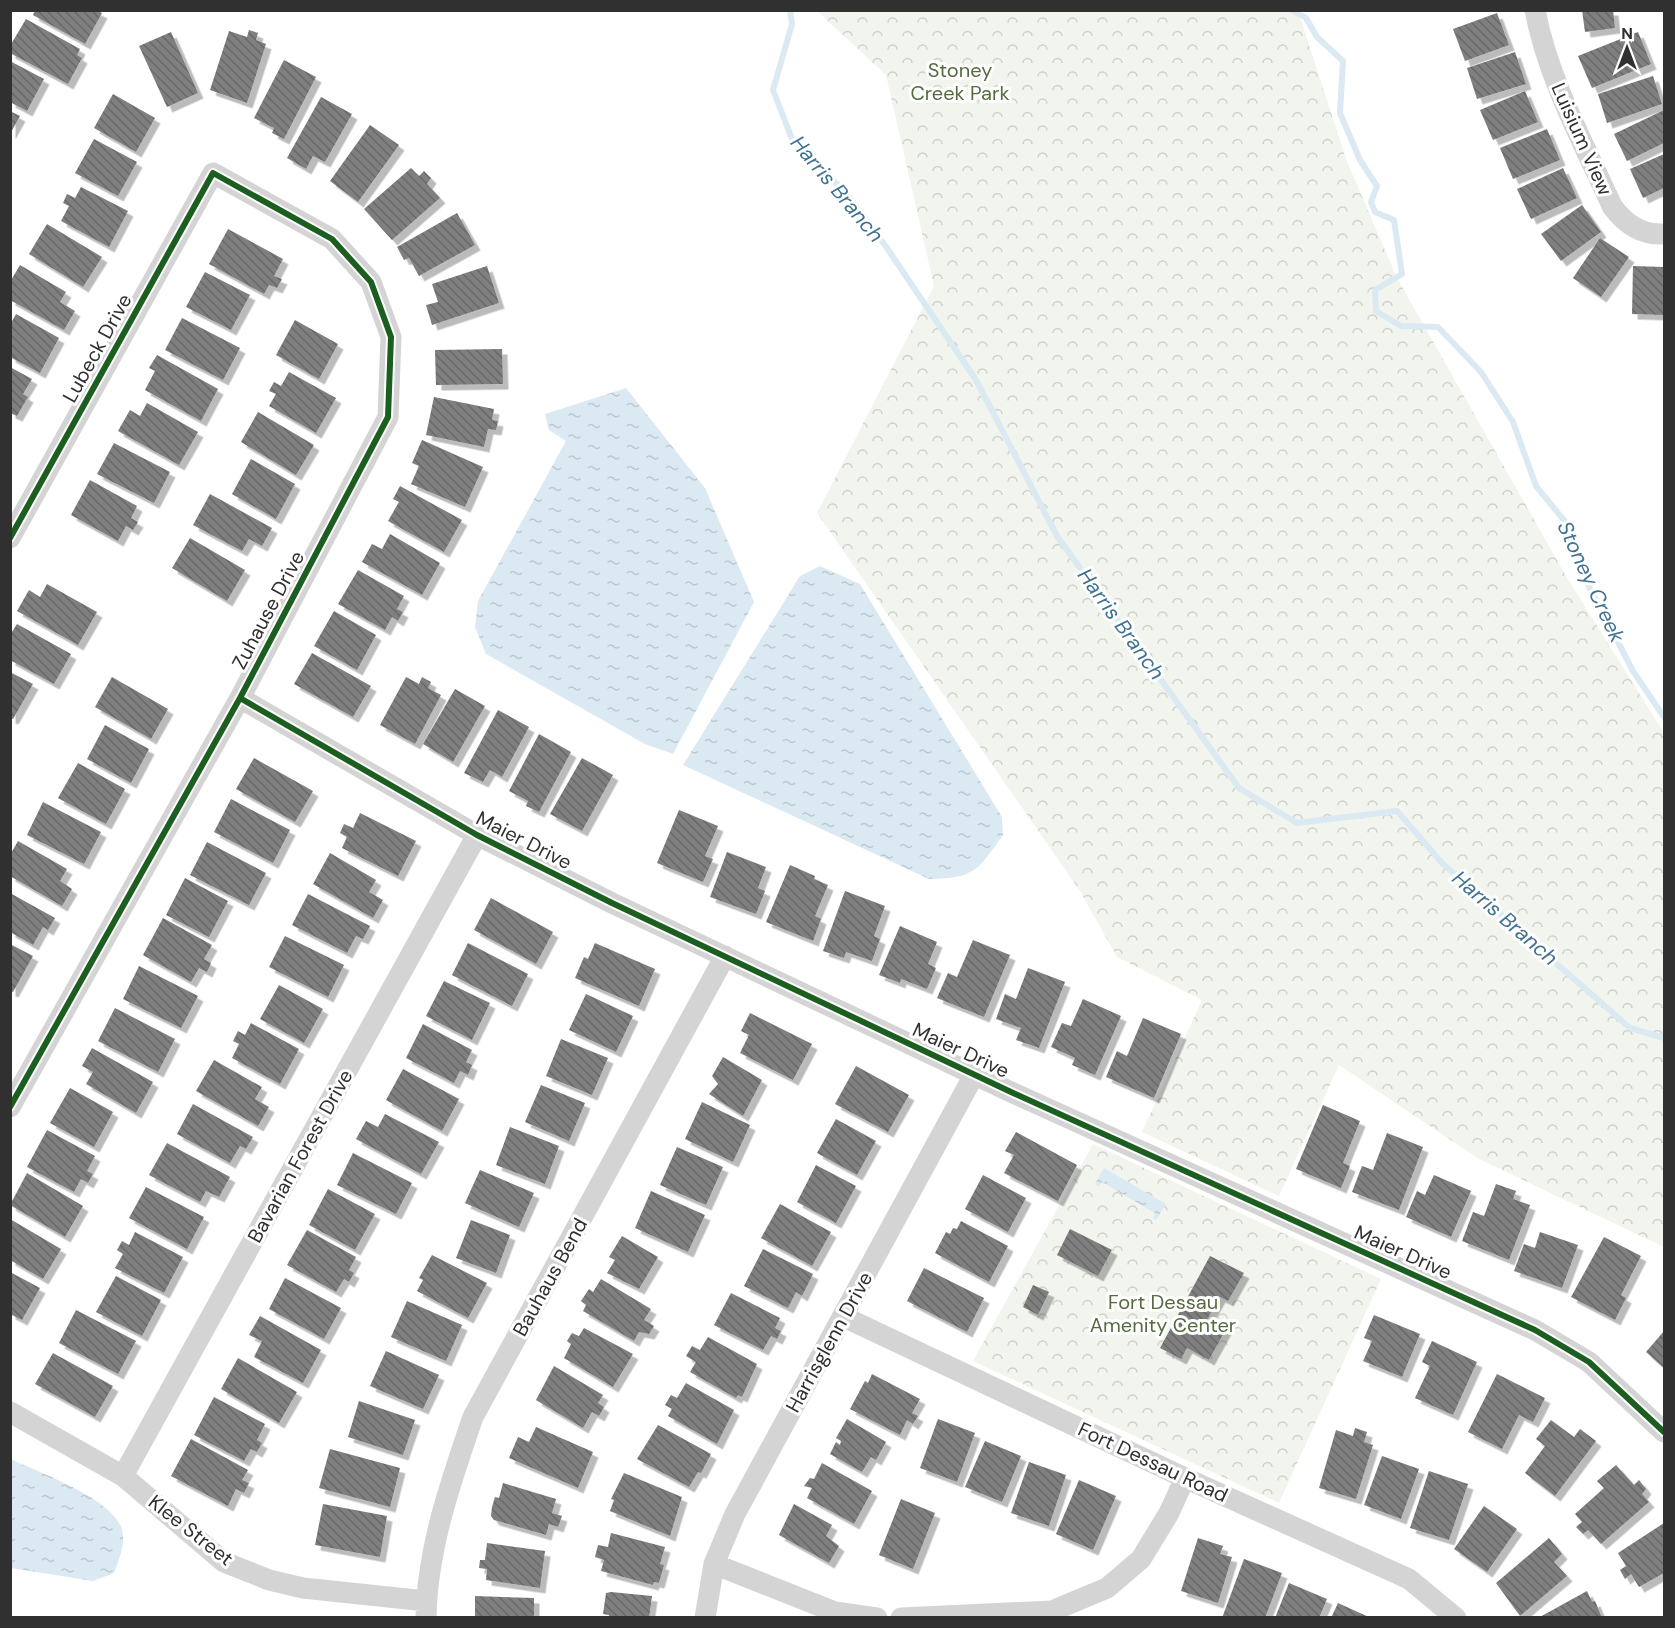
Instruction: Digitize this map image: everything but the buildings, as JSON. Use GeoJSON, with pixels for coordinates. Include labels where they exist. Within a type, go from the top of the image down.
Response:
{"type":"FeatureCollection","features":[{"type":"Feature","properties":{"kind":"street","name":"Luisium View"},"geometry":{"type":"LineString","coordinates":[[1535,10],[1541,42],[1556,83],[1612,206],[1622,220],[1640,231],[1665,234]]}},
{"type":"Feature","properties":{"kind":"street","name":"Lubeck Drive"},"geometry":{"type":"LineString","coordinates":[[10,538],[213,173]]}},
{"type":"Feature","properties":{"kind":"street","name":"Zuhause Drive"},"geometry":{"type":"LineString","coordinates":[[10,1107],[240,698],[388,417],[391,337],[371,282],[332,239],[213,173]]}},
{"type":"Feature","properties":{"kind":"street","name":"Maier Drive"},"geometry":{"type":"LineString","coordinates":[[240,698],[477,835],[612,903],[974,1075],[1535,1330],[1589,1362],[1665,1432]]}},
{"type":"Feature","properties":{"kind":"street","name":"Bavarian Forest Drive"},"geometry":{"type":"LineString","coordinates":[[123,1476],[477,835]]}},
{"type":"Feature","properties":{"kind":"street","name":"Bauhaus Bend"},"geometry":{"type":"LineString","coordinates":[[426,1609],[449,1487],[473,1417],[725,956]]}},
{"type":"Feature","properties":{"kind":"street","name":"Harrisglenn Drive"},"geometry":{"type":"LineString","coordinates":[[705,1617],[714,1564],[735,1514],[974,1075]]}},
{"type":"Feature","properties":{"kind":"street","name":"Fort Dessau Road"},"geometry":{"type":"LineString","coordinates":[[843,1317],[1185,1478],[1409,1579],[1456,1617]]}},
{"type":"Feature","properties":{"kind":"street","name":"Klee Street"},"geometry":{"type":"LineString","coordinates":[[10,1412],[123,1476],[224,1562],[269,1580],[303,1588],[426,1609]]}},
{"type":"Feature","properties":{"kind":"street"},"geometry":{"type":"LineString","coordinates":[[901,1617],[1052,1611],[1107,1588],[1141,1559],[1169,1513],[1185,1478]]}},
{"type":"Feature","properties":{"kind":"street"},"geometry":{"type":"LineString","coordinates":[[714,1564],[835,1612],[878,1617]]}},
{"type":"Feature","properties":{"kind":"green space","name":"Stoney Creek Park"},"geometry":{"type":"Polygon","coordinates":[[[817,11],[1298,11],[1346,159],[1397,278],[1566,576],[1664,733],[1664,1247],[1479,1159],[1339,1065],[1279,1196],[1142,1132],[1202,1000],[1117,957],[1080,891],[817,513],[934,286],[886,75],[817,11]]]}},
{"type":"Feature","properties":{"kind":"green space","name":"Fort Dessau Amenity Center"},"geometry":{"type":"Polygon","coordinates":[[[1093,1144],[1381,1279],[1279,1503],[973,1361],[1093,1144]]]}},
{"type":"Feature","properties":{"kind":"water"},"geometry":{"type":"Polygon","coordinates":[[[626,388],[705,488],[754,602],[673,754],[645,744],[486,654],[475,627],[478,601],[566,441],[549,430],[545,414],[626,388]]]}},
{"type":"Feature","properties":{"kind":"water"},"geometry":{"type":"Polygon","coordinates":[[[820,566],[860,584],[1002,817],[1003,835],[987,857],[966,874],[929,879],[683,765],[800,576],[820,566]]]}},
{"type":"Feature","properties":{"kind":"water"},"geometry":{"type":"Polygon","coordinates":[[[1104,1168],[1166,1204],[1156,1220],[1153,1218],[1155,1213],[1102,1182],[1099,1186],[1095,1184],[1104,1168]]]}},
{"type":"Feature","properties":{"kind":"water"},"geometry":{"type":"Polygon","coordinates":[[[11,1459],[89,1496],[114,1516],[121,1527],[123,1539],[122,1550],[114,1573],[93,1581],[11,1568],[11,1459]]]}},
{"type":"Feature","properties":{"kind":"waterway","name":"Harris Branch"},"geometry":{"type":"LineString","coordinates":[[790,10],[792,24],[773,90],[792,139],[848,195],[887,248],[976,380],[1057,536],[1239,788],[1297,823],[1397,811],[1442,863],[1630,1028],[1664,1038]]}},
{"type":"Feature","properties":{"kind":"waterway","name":"Stoney Creek"},"geometry":{"type":"LineString","coordinates":[[1292,10],[1306,18],[1317,37],[1343,61],[1340,113],[1360,160],[1377,186],[1371,202],[1375,212],[1394,220],[1402,274],[1375,290],[1376,311],[1401,326],[1438,327],[1481,372],[1513,422],[1536,486],[1567,524],[1581,571],[1633,671],[1664,717]]}},
{"type":"Feature","properties":{"kind":"cycle path"},"geometry":{"type":"LineString","coordinates":[[10,538],[213,173],[332,239],[371,282],[391,337],[388,417],[240,698],[10,1107]]}},
{"type":"Feature","properties":{"kind":"cycle path"},"geometry":{"type":"LineString","coordinates":[[240,698],[477,835],[612,903],[1011,1092],[1535,1330],[1589,1362],[1664,1432]]}}]}
